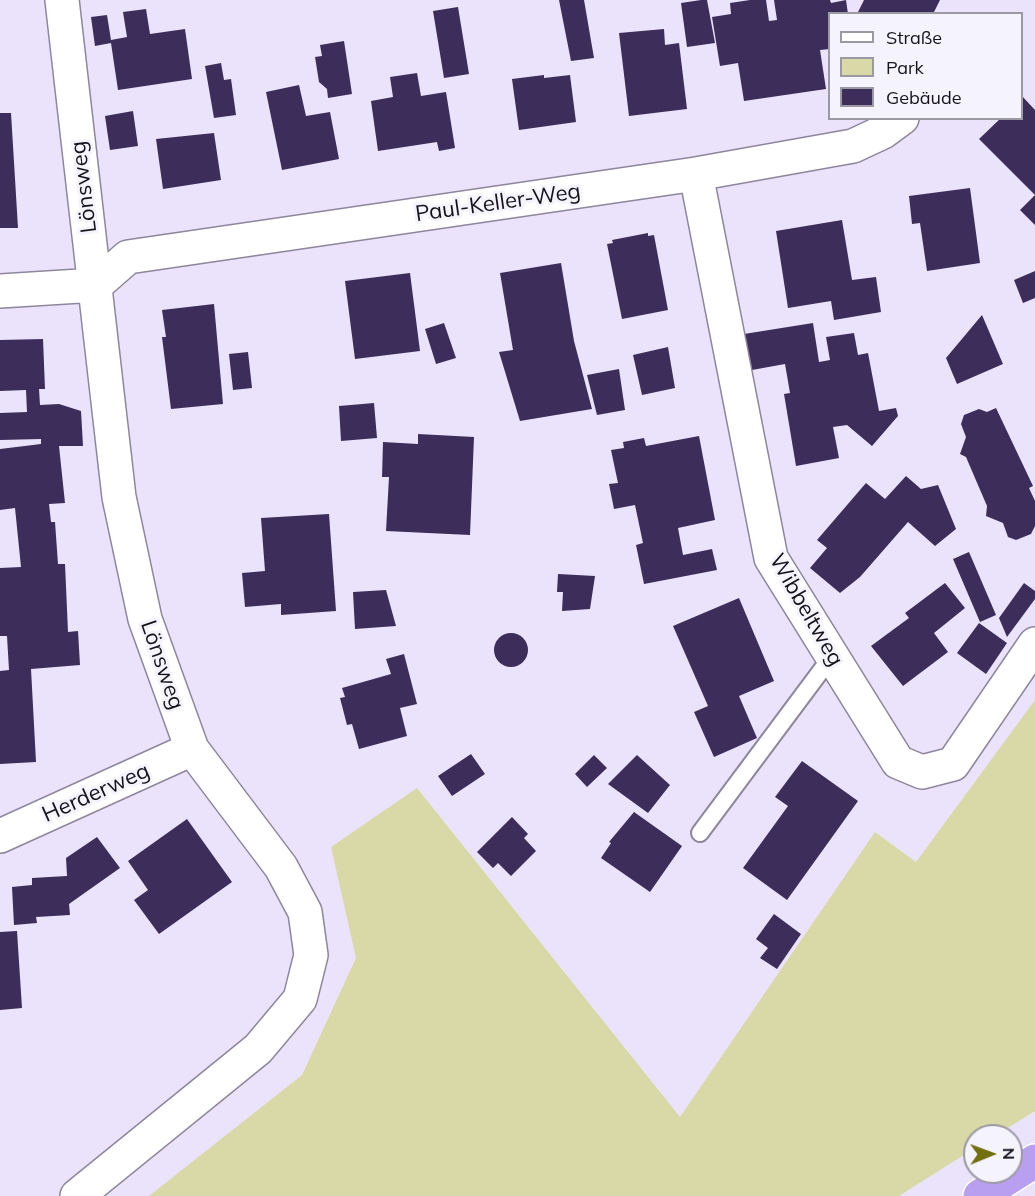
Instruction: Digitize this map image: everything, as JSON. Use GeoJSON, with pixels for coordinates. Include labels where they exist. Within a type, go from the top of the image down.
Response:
{"type":"FeatureCollection","features":[{"type":"Feature","properties":{"kind":"highway"},"geometry":{"type":"LineString","coordinates":[[980,1196],[1035,1161]]}},
{"type":"Feature","properties":{"kind":"street","name":"Lönsweg"},"geometry":{"type":"LineString","coordinates":[[62,0],[96,285],[118,498],[145,619],[192,749],[281,867],[305,912],[311,955],[300,999],[258,1049],[77,1196]]}},
{"type":"Feature","properties":{"kind":"street","name":"Paul-Keller-Weg"},"geometry":{"type":"LineString","coordinates":[[96,285],[128,257],[696,174],[853,146],[883,132],[899,120]]}},
{"type":"Feature","properties":{"kind":"street","name":"Wibbeltweg"},"geometry":{"type":"LineString","coordinates":[[696,174],[771,558],[898,762],[922,772],[953,764],[1035,644]]}},
{"type":"Feature","properties":{"kind":"street"},"geometry":{"type":"LineString","coordinates":[[0,291],[96,285]]}},
{"type":"Feature","properties":{"kind":"street","name":"Herderweg"},"geometry":{"type":"LineString","coordinates":[[0,836],[192,749]]}},
{"type":"Feature","properties":{"kind":"lane"},"geometry":{"type":"LineString","coordinates":[[700,833],[832,656]]}},
{"type":"Feature","properties":{"kind":"green space"},"geometry":{"type":"Polygon","coordinates":[[[1035,700],[1035,1111],[1014,1124],[963,1124],[963,1156],[899,1196],[149,1196],[302,1075],[356,958],[331,847],[417,788],[680,1117],[875,832],[916,862],[1035,700]]]}},
{"type":"Feature","properties":{"kind":"building"},"geometry":{"type":"Polygon","coordinates":[[[559,0],[584,0],[594,58],[571,61],[559,0]]]}},
{"type":"Feature","properties":{"kind":"building"},"geometry":{"type":"Polygon","coordinates":[[[707,0],[715,43],[687,47],[681,3],[707,0]]]}},
{"type":"Feature","properties":{"kind":"building"},"geometry":{"type":"Polygon","coordinates":[[[766,0],[769,21],[777,20],[774,0],[830,0],[831,3],[846,0],[848,12],[828,12],[828,49],[820,50],[826,89],[744,101],[738,63],[720,66],[712,17],[731,14],[730,3],[766,0]]]}},
{"type":"Feature","properties":{"kind":"building"},"geometry":{"type":"Polygon","coordinates":[[[864,0],[940,0],[934,12],[858,12],[864,0]]]}},
{"type":"Feature","properties":{"kind":"building"},"geometry":{"type":"Polygon","coordinates":[[[458,7],[469,74],[444,78],[433,11],[458,7]]]}},
{"type":"Feature","properties":{"kind":"building"},"geometry":{"type":"Polygon","coordinates":[[[146,9],[150,34],[185,29],[192,79],[118,90],[111,43],[95,46],[91,17],[107,15],[111,40],[127,37],[123,12],[146,9]]]}},
{"type":"Feature","properties":{"kind":"building"},"geometry":{"type":"Polygon","coordinates":[[[664,29],[665,45],[679,43],[687,109],[629,116],[619,33],[664,29]]]}},
{"type":"Feature","properties":{"kind":"building"},"geometry":{"type":"Polygon","coordinates":[[[344,41],[352,94],[328,98],[327,89],[319,82],[315,57],[322,56],[320,45],[344,41]]]}},
{"type":"Feature","properties":{"kind":"building"},"geometry":{"type":"Polygon","coordinates":[[[221,63],[224,80],[231,79],[236,115],[214,118],[205,66],[221,63]]]}},
{"type":"Feature","properties":{"kind":"building"},"geometry":{"type":"Polygon","coordinates":[[[417,73],[421,96],[446,92],[455,148],[439,151],[437,142],[378,151],[371,101],[393,97],[390,77],[417,73]]]}},
{"type":"Feature","properties":{"kind":"building"},"geometry":{"type":"Polygon","coordinates":[[[544,75],[544,78],[570,75],[576,122],[519,130],[512,79],[544,75]]]}},
{"type":"Feature","properties":{"kind":"building"},"geometry":{"type":"Polygon","coordinates":[[[299,85],[306,116],[330,112],[339,159],[282,170],[266,92],[299,85]]]}},
{"type":"Feature","properties":{"kind":"building"},"geometry":{"type":"Polygon","coordinates":[[[1023,97],[1035,110],[1035,195],[979,139],[999,120],[1023,120],[1023,97]]]}},
{"type":"Feature","properties":{"kind":"building"},"geometry":{"type":"Polygon","coordinates":[[[133,111],[138,146],[110,150],[105,116],[133,111]]]}},
{"type":"Feature","properties":{"kind":"building"},"geometry":{"type":"Polygon","coordinates":[[[0,113],[11,113],[18,228],[0,228],[0,113]]]}},
{"type":"Feature","properties":{"kind":"building"},"geometry":{"type":"Polygon","coordinates":[[[214,133],[221,180],[163,189],[156,139],[214,133]]]}},
{"type":"Feature","properties":{"kind":"building"},"geometry":{"type":"Polygon","coordinates":[[[970,188],[980,263],[927,271],[920,223],[912,224],[909,196],[970,188]]]}},
{"type":"Feature","properties":{"kind":"building"},"geometry":{"type":"Polygon","coordinates":[[[1035,195],[1035,225],[1020,210],[1035,195]]]}},
{"type":"Feature","properties":{"kind":"building"},"geometry":{"type":"Polygon","coordinates":[[[842,220],[852,280],[876,277],[881,312],[834,320],[831,301],[788,308],[776,231],[842,220]]]}},
{"type":"Feature","properties":{"kind":"building"},"geometry":{"type":"Polygon","coordinates":[[[648,233],[648,236],[654,235],[668,310],[622,319],[607,244],[613,243],[612,240],[648,233]]]}},
{"type":"Feature","properties":{"kind":"building"},"geometry":{"type":"Polygon","coordinates":[[[561,263],[574,341],[592,409],[520,421],[499,352],[513,350],[500,273],[561,263]]]}},
{"type":"Feature","properties":{"kind":"building"},"geometry":{"type":"Polygon","coordinates":[[[1035,271],[1035,298],[1023,303],[1014,280],[1035,271]]]}},
{"type":"Feature","properties":{"kind":"building"},"geometry":{"type":"Polygon","coordinates":[[[410,273],[420,351],[355,359],[345,281],[410,273]]]}},
{"type":"Feature","properties":{"kind":"building"},"geometry":{"type":"Polygon","coordinates":[[[214,304],[223,404],[171,409],[162,337],[166,337],[162,310],[214,304]]]}},
{"type":"Feature","properties":{"kind":"building"},"geometry":{"type":"Polygon","coordinates":[[[982,315],[1003,364],[957,384],[946,358],[982,315]]]}},
{"type":"Feature","properties":{"kind":"building"},"geometry":{"type":"Polygon","coordinates":[[[444,323],[456,358],[436,364],[425,329],[444,323]]]}},
{"type":"Feature","properties":{"kind":"building"},"geometry":{"type":"Polygon","coordinates":[[[813,323],[819,362],[830,360],[826,337],[854,333],[858,355],[868,353],[879,411],[896,408],[898,416],[872,446],[847,425],[833,427],[839,458],[796,466],[784,394],[790,393],[785,364],[752,370],[744,334],[813,323]]]}},
{"type":"Feature","properties":{"kind":"building"},"geometry":{"type":"Polygon","coordinates":[[[43,339],[45,389],[39,389],[40,405],[59,404],[81,411],[83,446],[59,446],[65,503],[49,504],[51,522],[55,522],[58,564],[65,564],[68,632],[78,631],[80,665],[31,669],[36,762],[0,764],[0,671],[9,670],[7,636],[0,636],[0,568],[21,567],[15,508],[0,510],[0,449],[41,444],[41,439],[0,440],[0,413],[27,412],[26,390],[0,391],[0,340],[43,339]]]}},
{"type":"Feature","properties":{"kind":"building"},"geometry":{"type":"Polygon","coordinates":[[[668,347],[675,388],[642,395],[633,355],[668,347]]]}},
{"type":"Feature","properties":{"kind":"building"},"geometry":{"type":"Polygon","coordinates":[[[248,352],[252,388],[233,390],[229,354],[248,352]]]}},
{"type":"Feature","properties":{"kind":"building"},"geometry":{"type":"Polygon","coordinates":[[[619,369],[625,410],[597,415],[587,375],[619,369]]]}},
{"type":"Feature","properties":{"kind":"building"},"geometry":{"type":"Polygon","coordinates":[[[374,403],[377,438],[341,441],[339,406],[374,403]]]}},
{"type":"Feature","properties":{"kind":"building"},"geometry":{"type":"Polygon","coordinates":[[[996,408],[1033,486],[1029,488],[1035,501],[1035,526],[1031,534],[1016,540],[1008,537],[1003,523],[986,516],[987,506],[966,457],[960,454],[966,437],[961,424],[964,415],[979,409],[987,412],[996,408]]]}},
{"type":"Feature","properties":{"kind":"building"},"geometry":{"type":"Polygon","coordinates":[[[418,434],[474,437],[470,535],[386,531],[389,477],[382,477],[383,442],[418,444],[418,434]]]}},
{"type":"Feature","properties":{"kind":"building"},"geometry":{"type":"Polygon","coordinates":[[[699,436],[715,520],[678,528],[683,555],[712,549],[717,570],[644,584],[636,545],[643,543],[635,505],[614,509],[609,484],[618,483],[611,450],[624,448],[623,442],[644,438],[646,446],[699,436]]]}},
{"type":"Feature","properties":{"kind":"building"},"geometry":{"type":"Polygon","coordinates":[[[906,476],[921,489],[938,485],[956,529],[935,546],[908,522],[860,577],[840,593],[810,568],[827,548],[817,540],[866,483],[885,499],[906,476]]]}},
{"type":"Feature","properties":{"kind":"building"},"geometry":{"type":"Polygon","coordinates":[[[329,514],[336,611],[281,615],[281,604],[245,607],[242,573],[265,571],[261,518],[329,514]]]}},
{"type":"Feature","properties":{"kind":"building"},"geometry":{"type":"Polygon","coordinates":[[[969,552],[996,615],[980,622],[953,559],[969,552]]]}},
{"type":"Feature","properties":{"kind":"building"},"geometry":{"type":"Polygon","coordinates":[[[558,574],[595,576],[590,609],[562,611],[563,592],[557,592],[558,574]]]}},
{"type":"Feature","properties":{"kind":"building"},"geometry":{"type":"Polygon","coordinates":[[[945,583],[965,608],[934,633],[948,652],[903,686],[871,646],[909,618],[905,613],[945,583]]]}},
{"type":"Feature","properties":{"kind":"building"},"geometry":{"type":"Polygon","coordinates":[[[1024,583],[1035,591],[1035,599],[1007,637],[999,618],[1024,583]]]}},
{"type":"Feature","properties":{"kind":"building"},"geometry":{"type":"Polygon","coordinates":[[[386,590],[396,626],[355,629],[353,592],[386,590]]]}},
{"type":"Feature","properties":{"kind":"building"},"geometry":{"type":"Polygon","coordinates":[[[739,598],[774,681],[739,696],[757,738],[714,757],[694,712],[708,706],[673,626],[739,598]]]}},
{"type":"Feature","properties":{"kind":"building"},"geometry":{"type":"Polygon","coordinates":[[[979,623],[1007,643],[986,674],[957,653],[979,623]]]}},
{"type":"Feature","properties":{"kind":"building"},"geometry":{"type":"Polygon","coordinates":[[[511,633],[523,638],[528,650],[523,662],[511,667],[499,662],[494,650],[499,638],[511,633]]]}},
{"type":"Feature","properties":{"kind":"building"},"geometry":{"type":"Polygon","coordinates":[[[404,654],[417,704],[400,708],[407,736],[359,749],[352,724],[347,725],[340,698],[345,697],[342,688],[391,674],[386,659],[404,654]]]}},
{"type":"Feature","properties":{"kind":"building"},"geometry":{"type":"Polygon","coordinates":[[[471,754],[485,774],[452,796],[438,776],[471,754]]]}},
{"type":"Feature","properties":{"kind":"building"},"geometry":{"type":"Polygon","coordinates":[[[594,755],[607,768],[587,787],[575,774],[594,755]]]}},
{"type":"Feature","properties":{"kind":"building"},"geometry":{"type":"Polygon","coordinates":[[[637,755],[670,785],[648,813],[608,784],[637,755]]]}},
{"type":"Feature","properties":{"kind":"building"},"geometry":{"type":"Polygon","coordinates":[[[802,761],[858,801],[787,900],[743,868],[788,806],[775,797],[802,761]]]}},
{"type":"Feature","properties":{"kind":"building"},"geometry":{"type":"Polygon","coordinates":[[[634,812],[682,846],[650,892],[601,858],[611,843],[609,842],[634,812]]]}},
{"type":"Feature","properties":{"kind":"building"},"geometry":{"type":"Polygon","coordinates":[[[512,817],[528,834],[524,838],[536,851],[511,876],[498,863],[493,868],[477,852],[512,817]]]}},
{"type":"Feature","properties":{"kind":"building"},"geometry":{"type":"Polygon","coordinates":[[[187,819],[232,882],[159,934],[134,900],[148,890],[128,861],[187,819]]]}},
{"type":"Feature","properties":{"kind":"building"},"geometry":{"type":"Polygon","coordinates":[[[97,837],[120,868],[69,904],[70,915],[36,917],[37,923],[14,925],[12,887],[32,885],[32,878],[67,876],[66,858],[97,837]]]}},
{"type":"Feature","properties":{"kind":"building"},"geometry":{"type":"Polygon","coordinates":[[[774,914],[801,934],[777,969],[760,958],[768,948],[756,939],[774,914]]]}},
{"type":"Feature","properties":{"kind":"building"},"geometry":{"type":"Polygon","coordinates":[[[17,931],[22,1008],[0,1010],[0,932],[17,931]]]}}]}
